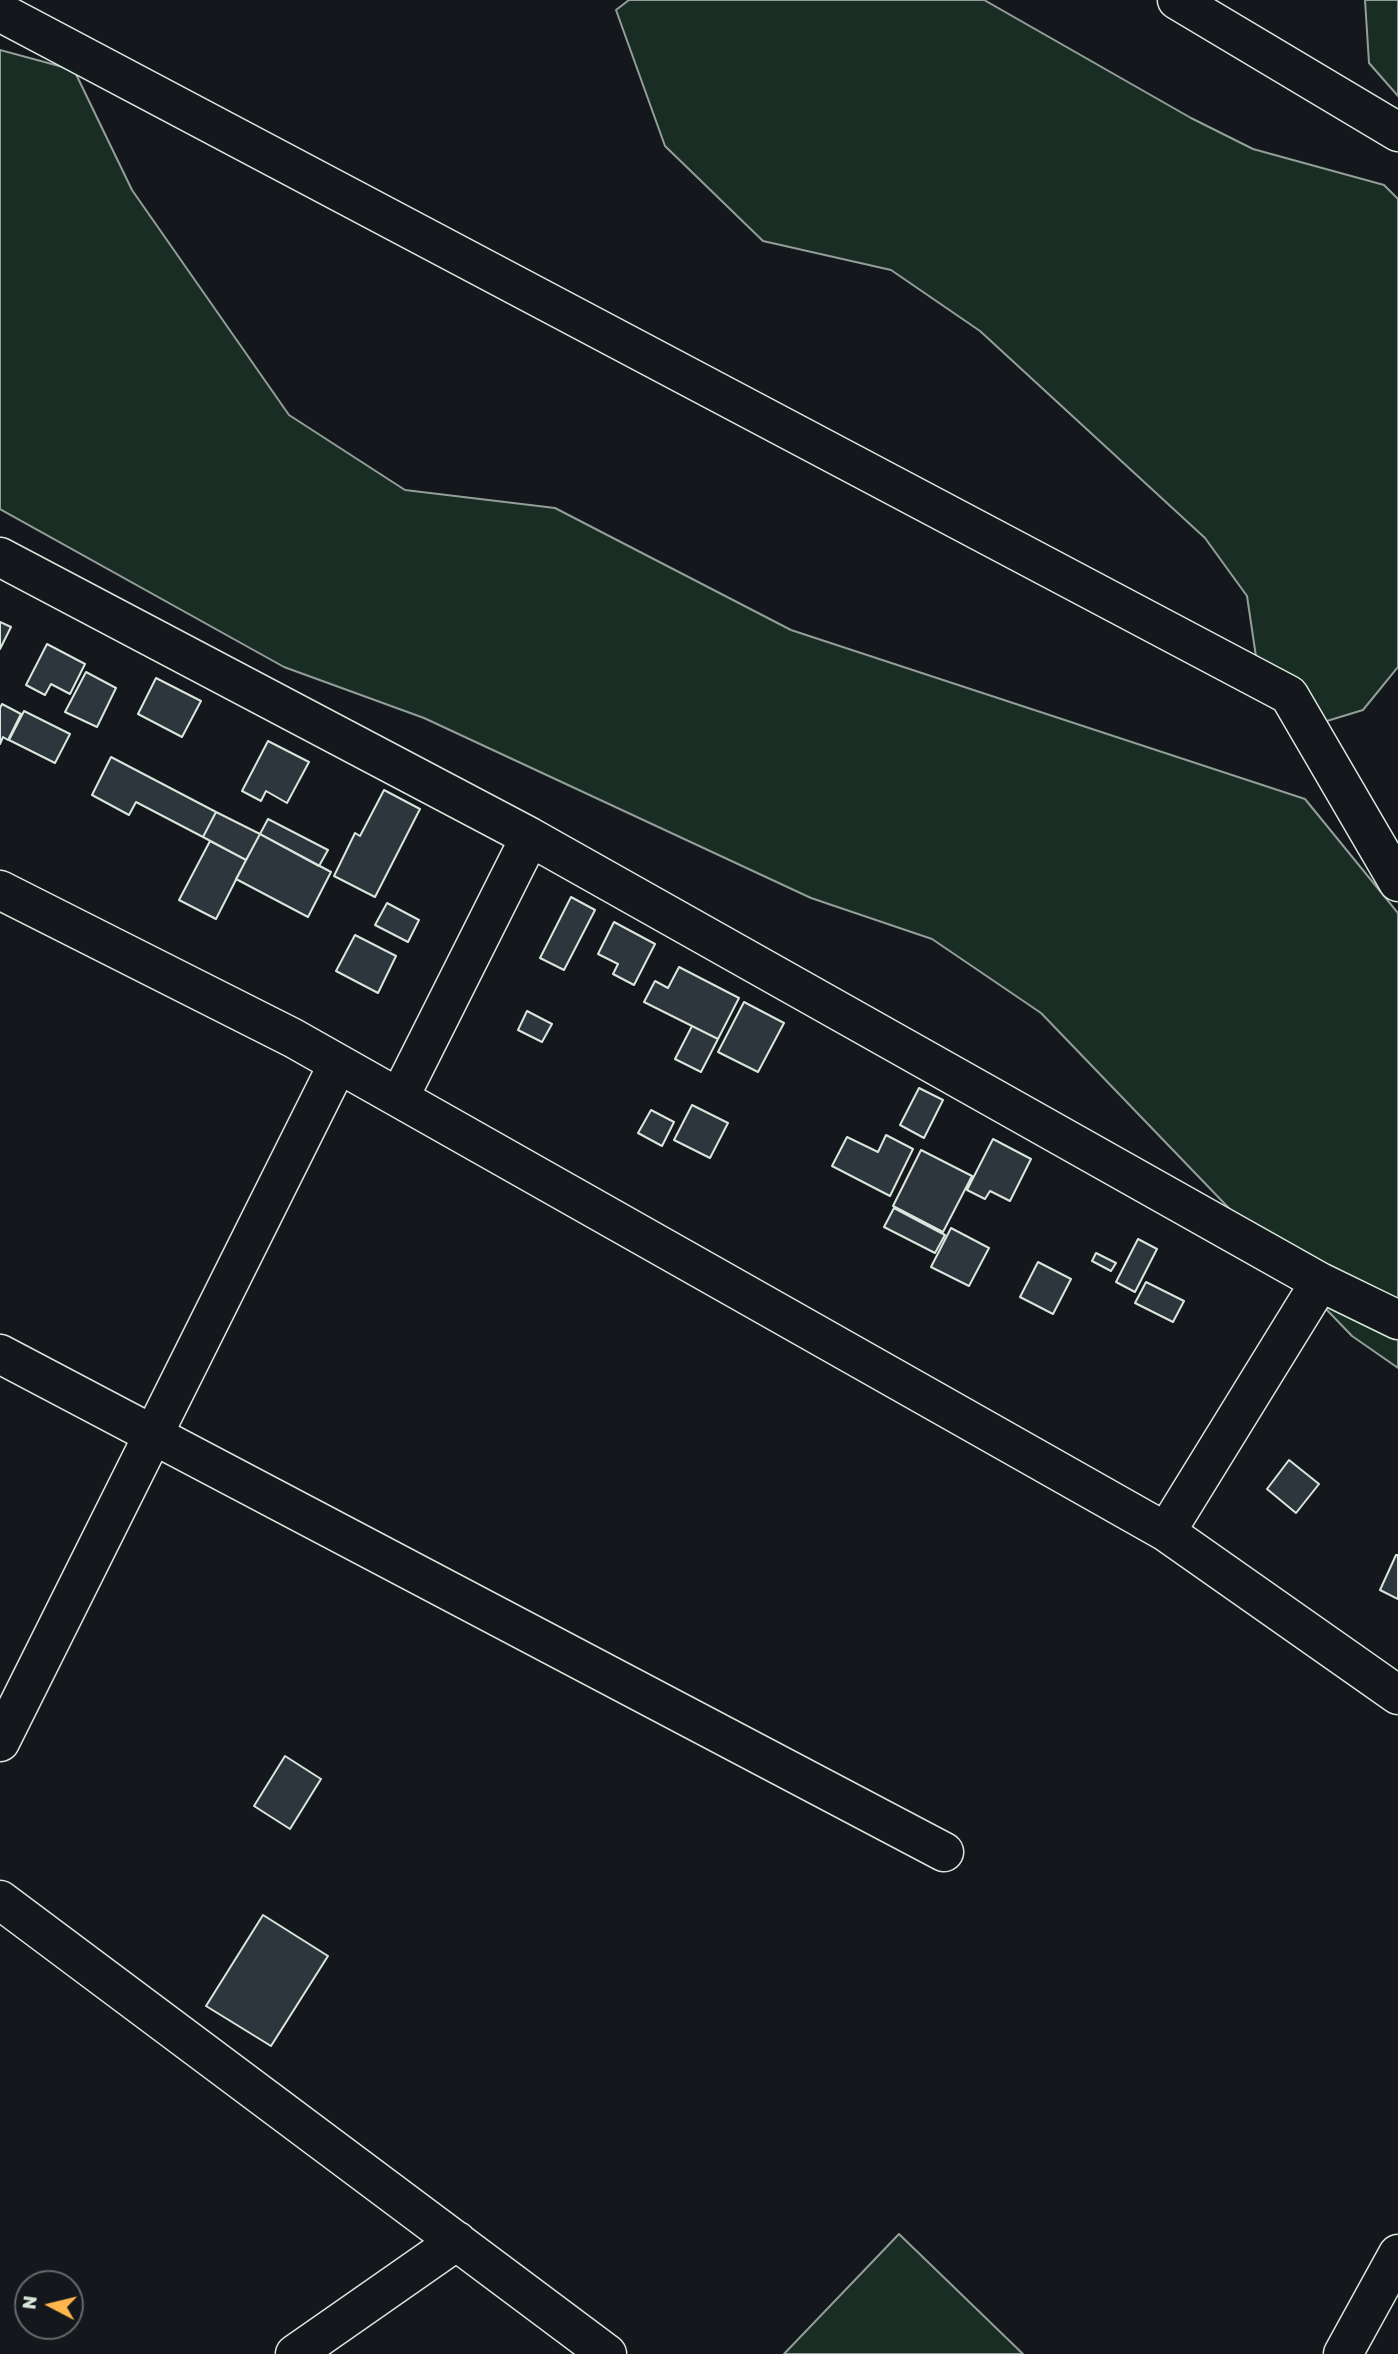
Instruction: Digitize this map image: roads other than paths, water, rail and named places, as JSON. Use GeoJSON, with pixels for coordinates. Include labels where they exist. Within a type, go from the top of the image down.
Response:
{"type":"FeatureCollection","features":[{"type":"Feature","properties":{"kind":"street"},"geometry":{"type":"LineString","coordinates":[[1177,0],[1398,132]]}},
{"type":"Feature","properties":{"kind":"street"},"geometry":{"type":"LineString","coordinates":[[0,12],[1289,695],[1398,882]]}},
{"type":"Feature","properties":{"kind":"street"},"geometry":{"type":"LineString","coordinates":[[0,557],[530,837],[1320,1282],[1398,1320]]}},
{"type":"Feature","properties":{"kind":"street"},"geometry":{"type":"LineString","coordinates":[[399,1098],[530,837]]}},
{"type":"Feature","properties":{"kind":"street"},"geometry":{"type":"LineString","coordinates":[[0,890],[293,1038],[1166,1532],[1398,1695]]}},
{"type":"Feature","properties":{"kind":"street"},"geometry":{"type":"LineString","coordinates":[[0,1742],[338,1064]]}},
{"type":"Feature","properties":{"kind":"street"},"geometry":{"type":"LineString","coordinates":[[1166,1532],[1320,1282]]}},
{"type":"Feature","properties":{"kind":"street"},"geometry":{"type":"LineString","coordinates":[[0,1354],[944,1852]]}},
{"type":"Feature","properties":{"kind":"street"},"geometry":{"type":"LineString","coordinates":[[0,1900],[607,2354]]}},
{"type":"Feature","properties":{"kind":"street"},"geometry":{"type":"LineString","coordinates":[[295,2354],[457,2241]]}},
{"type":"Feature","properties":{"kind":"street"},"geometry":{"type":"LineString","coordinates":[[1343,2354],[1398,2254]]}}]}
